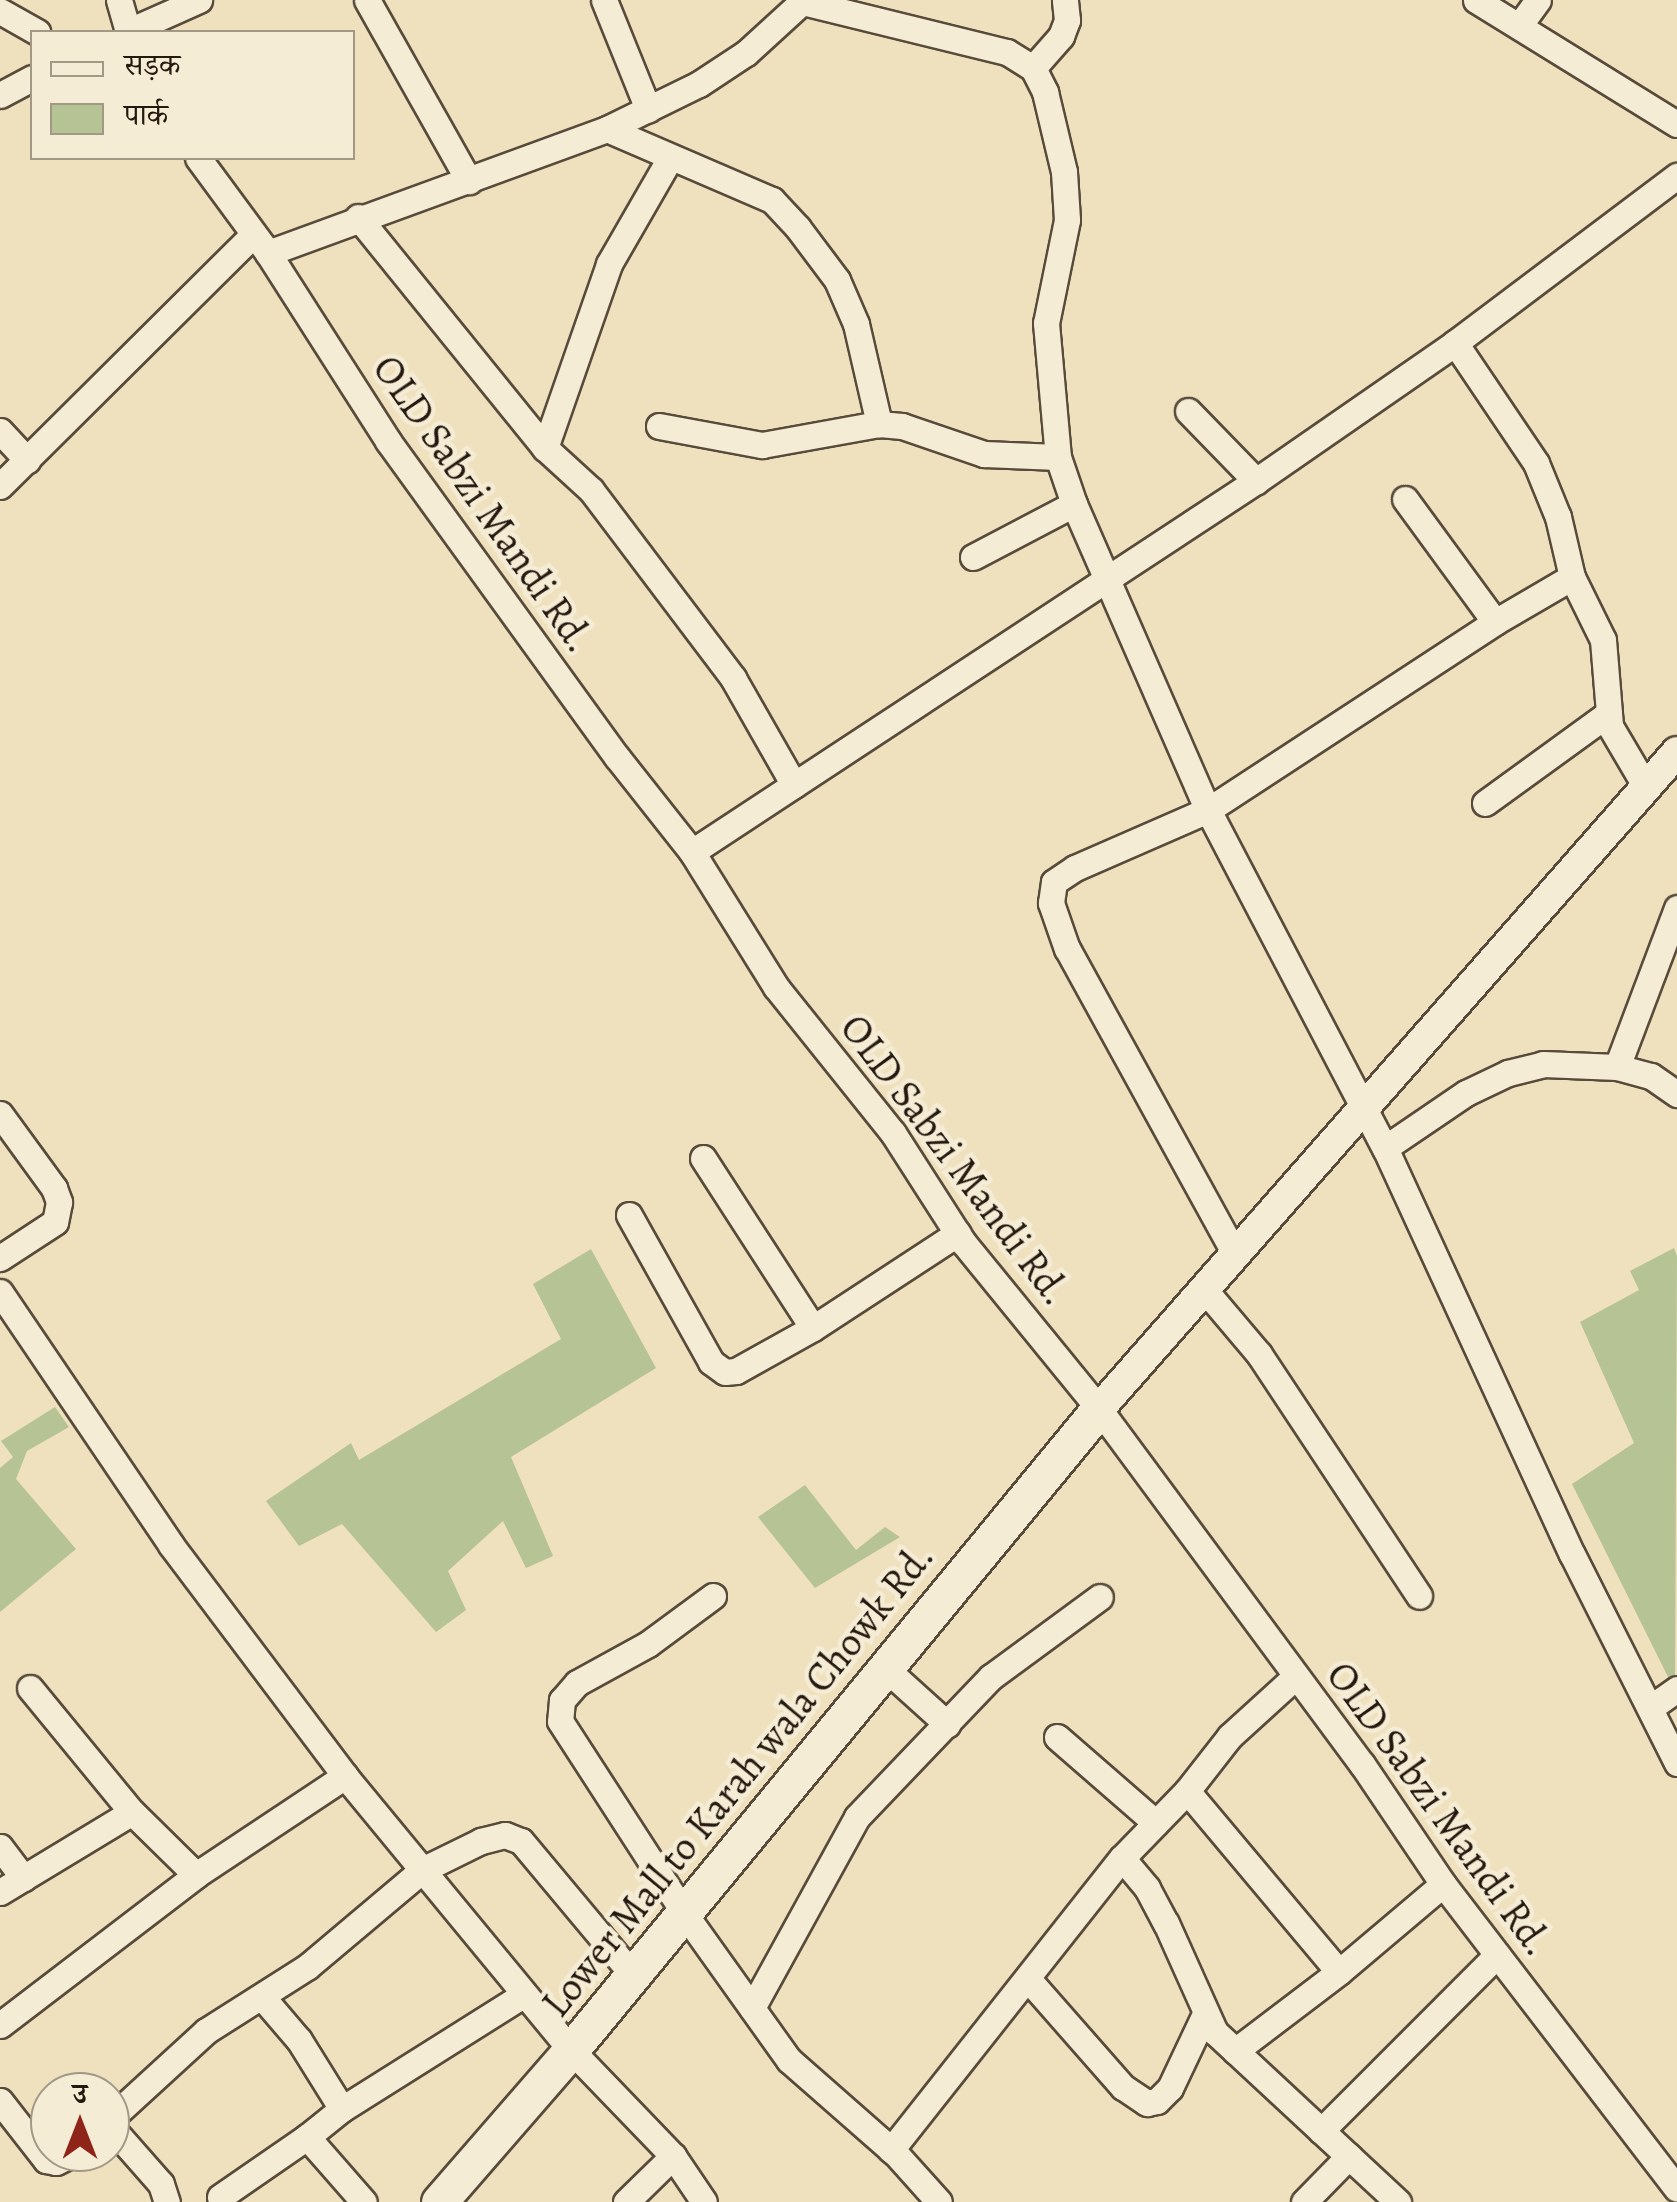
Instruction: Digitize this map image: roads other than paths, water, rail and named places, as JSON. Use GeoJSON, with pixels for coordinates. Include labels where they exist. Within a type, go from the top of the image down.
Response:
{"type":"FeatureCollection","features":[{"type":"Feature","properties":{"kind":"main road","name":"Lower Mall to Karah wala Chowk Rd."},"geometry":{"type":"LineString","coordinates":[[439,2202],[571,2050],[1098,1409]]}},
{"type":"Feature","properties":{"kind":"street"},"geometry":{"type":"LineString","coordinates":[[119,0],[126,30]]}},
{"type":"Feature","properties":{"kind":"street"},"geometry":{"type":"LineString","coordinates":[[132,30],[199,0]]}},
{"type":"Feature","properties":{"kind":"street"},"geometry":{"type":"LineString","coordinates":[[367,0],[469,181]]}},
{"type":"Feature","properties":{"kind":"street"},"geometry":{"type":"LineString","coordinates":[[604,0],[648,109]]}},
{"type":"Feature","properties":{"kind":"street"},"geometry":{"type":"LineString","coordinates":[[1033,68],[1060,36],[1067,20],[1065,0]]}},
{"type":"Feature","properties":{"kind":"street"},"geometry":{"type":"LineString","coordinates":[[1476,0],[1677,124]]}},
{"type":"Feature","properties":{"kind":"street"},"geometry":{"type":"LineString","coordinates":[[1519,26],[1538,0]]}},
{"type":"Feature","properties":{"kind":"street"},"geometry":{"type":"LineString","coordinates":[[0,486],[260,244],[469,181],[607,129],[699,84],[746,53],[804,1],[1007,52],[1033,68],[1045,92],[1064,172],[1066,220],[1046,323],[1049,395],[1058,457],[1074,504],[1104,582],[1208,810],[1385,1148],[1572,1554],[1677,1763]]}},
{"type":"Feature","properties":{"kind":"street"},"geometry":{"type":"LineString","coordinates":[[0,10],[34,30]]}},
{"type":"Feature","properties":{"kind":"street"},"geometry":{"type":"LineString","coordinates":[[0,94],[30,79]]}},
{"type":"Feature","properties":{"kind":"street"},"geometry":{"type":"LineString","coordinates":[[607,129],[772,200],[823,259],[856,324],[879,424]]}},
{"type":"Feature","properties":{"kind":"street"},"geometry":{"type":"LineString","coordinates":[[545,448],[610,264],[670,158]]}},
{"type":"Feature","properties":{"kind":"street","name":"OLD Sabzi Mandi Rd."},"geometry":{"type":"LineString","coordinates":[[199,160],[260,244],[388,441],[617,757],[692,852],[776,987],[893,1133],[958,1233],[1098,1409],[1362,1764],[1443,1884],[1677,2189]]}},
{"type":"Feature","properties":{"kind":"street"},"geometry":{"type":"LineString","coordinates":[[692,852],[1256,482],[1455,343],[1677,176]]}},
{"type":"Feature","properties":{"kind":"street"},"geometry":{"type":"LineString","coordinates":[[358,217],[545,448],[591,490],[733,678],[794,785]]}},
{"type":"Feature","properties":{"kind":"street"},"geometry":{"type":"LineString","coordinates":[[1098,1409],[1666,771],[1619,744],[1609,713],[1603,640],[1572,577],[1558,517],[1536,463],[1455,343]]}},
{"type":"Feature","properties":{"kind":"street"},"geometry":{"type":"LineString","coordinates":[[1188,411],[1256,482]]}},
{"type":"Feature","properties":{"kind":"street"},"geometry":{"type":"LineString","coordinates":[[659,426],[762,444],[879,424],[902,426],[984,454],[1058,457]]}},
{"type":"Feature","properties":{"kind":"street"},"geometry":{"type":"LineString","coordinates":[[0,431],[27,460]]}},
{"type":"Feature","properties":{"kind":"street"},"geometry":{"type":"LineString","coordinates":[[1406,499],[1495,622]]}},
{"type":"Feature","properties":{"kind":"street"},"geometry":{"type":"LineString","coordinates":[[973,557],[1074,504]]}},
{"type":"Feature","properties":{"kind":"street"},"geometry":{"type":"LineString","coordinates":[[1235,1254],[1067,948],[1050,903],[1054,882],[1075,868],[1208,810],[1495,622],[1572,577]]}},
{"type":"Feature","properties":{"kind":"street"},"geometry":{"type":"LineString","coordinates":[[1485,803],[1609,713]]}},
{"type":"Feature","properties":{"kind":"street"},"geometry":{"type":"LineString","coordinates":[[1617,1067],[1677,908]]}},
{"type":"Feature","properties":{"kind":"street"},"geometry":{"type":"LineString","coordinates":[[1385,1148],[1466,1094],[1508,1073],[1543,1064],[1617,1067],[1651,1076],[1677,1094]]}},
{"type":"Feature","properties":{"kind":"street"},"geometry":{"type":"LineString","coordinates":[[0,1114],[54,1188],[59,1202],[54,1222],[0,1258]]}},
{"type":"Feature","properties":{"kind":"street"},"geometry":{"type":"LineString","coordinates":[[703,1158],[813,1328]]}},
{"type":"Feature","properties":{"kind":"street"},"geometry":{"type":"LineString","coordinates":[[629,1215],[711,1362],[725,1372],[736,1371],[813,1328],[958,1233]]}},
{"type":"Feature","properties":{"kind":"street"},"geometry":{"type":"LineString","coordinates":[[1204,1289],[1260,1354],[1419,1596]]}},
{"type":"Feature","properties":{"kind":"street"},"geometry":{"type":"LineString","coordinates":[[0,1292],[171,1545],[344,1776],[571,2050],[673,2156],[704,2202]]}},
{"type":"Feature","properties":{"kind":"street"},"geometry":{"type":"LineString","coordinates":[[713,1596],[648,1644],[577,1683],[558,1712],[560,1721],[684,1913],[789,2060],[891,2150],[939,2202]]}},
{"type":"Feature","properties":{"kind":"street"},"geometry":{"type":"LineString","coordinates":[[752,2008],[857,1817],[991,1677],[1100,1597]]}},
{"type":"Feature","properties":{"kind":"street"},"geometry":{"type":"LineString","coordinates":[[885,1668],[948,1724]]}},
{"type":"Feature","properties":{"kind":"street"},"geometry":{"type":"LineString","coordinates":[[891,2150],[1122,1858],[1188,1792],[1230,1736],[1296,1676]]}},
{"type":"Feature","properties":{"kind":"street"},"geometry":{"type":"LineString","coordinates":[[30,1688],[132,1812],[196,1875]]}},
{"type":"Feature","properties":{"kind":"street"},"geometry":{"type":"LineString","coordinates":[[1650,1708],[1677,1689]]}},
{"type":"Feature","properties":{"kind":"street"},"geometry":{"type":"LineString","coordinates":[[1057,1737],[1156,1823]]}},
{"type":"Feature","properties":{"kind":"street"},"geometry":{"type":"LineString","coordinates":[[0,2025],[196,1875],[344,1776]]}},
{"type":"Feature","properties":{"kind":"street"},"geometry":{"type":"LineString","coordinates":[[1188,1792],[1338,1972]]}},
{"type":"Feature","properties":{"kind":"street"},"geometry":{"type":"LineString","coordinates":[[0,1892],[132,1812]]}},
{"type":"Feature","properties":{"kind":"street"},"geometry":{"type":"LineString","coordinates":[[130,2103],[206,2032],[263,1998],[422,1870],[481,1841],[505,1836],[522,1841],[633,1975]]}},
{"type":"Feature","properties":{"kind":"street"},"geometry":{"type":"LineString","coordinates":[[0,1847],[22,1878]]}},
{"type":"Feature","properties":{"kind":"street"},"geometry":{"type":"LineString","coordinates":[[1122,1858],[1147,1888],[1166,1923],[1204,2016],[1235,2050],[1398,2202]]}},
{"type":"Feature","properties":{"kind":"street"},"geometry":{"type":"LineString","coordinates":[[1235,2050],[1338,1972],[1443,1884]]}},
{"type":"Feature","properties":{"kind":"street"},"geometry":{"type":"LineString","coordinates":[[1321,2131],[1497,1955]]}},
{"type":"Feature","properties":{"kind":"street"},"geometry":{"type":"LineString","coordinates":[[1028,1979],[1123,2087],[1147,2103],[1156,2101],[1170,2088],[1204,2016]]}},
{"type":"Feature","properties":{"kind":"street"},"geometry":{"type":"LineString","coordinates":[[220,2197],[342,2109],[523,1994]]}},
{"type":"Feature","properties":{"kind":"street"},"geometry":{"type":"LineString","coordinates":[[263,1998],[299,2040],[342,2109]]}},
{"type":"Feature","properties":{"kind":"street"},"geometry":{"type":"LineString","coordinates":[[4,2115],[30,2143]]}},
{"type":"Feature","properties":{"kind":"street"},"geometry":{"type":"LineString","coordinates":[[307,2137],[364,2202]]}},
{"type":"Feature","properties":{"kind":"street"},"geometry":{"type":"LineString","coordinates":[[130,2147],[160,2184],[167,2202]]}},
{"type":"Feature","properties":{"kind":"street"},"geometry":{"type":"LineString","coordinates":[[626,2202],[673,2156]]}},
{"type":"Feature","properties":{"kind":"street"},"geometry":{"type":"LineString","coordinates":[[1304,2202],[1349,2156]]}}]}
